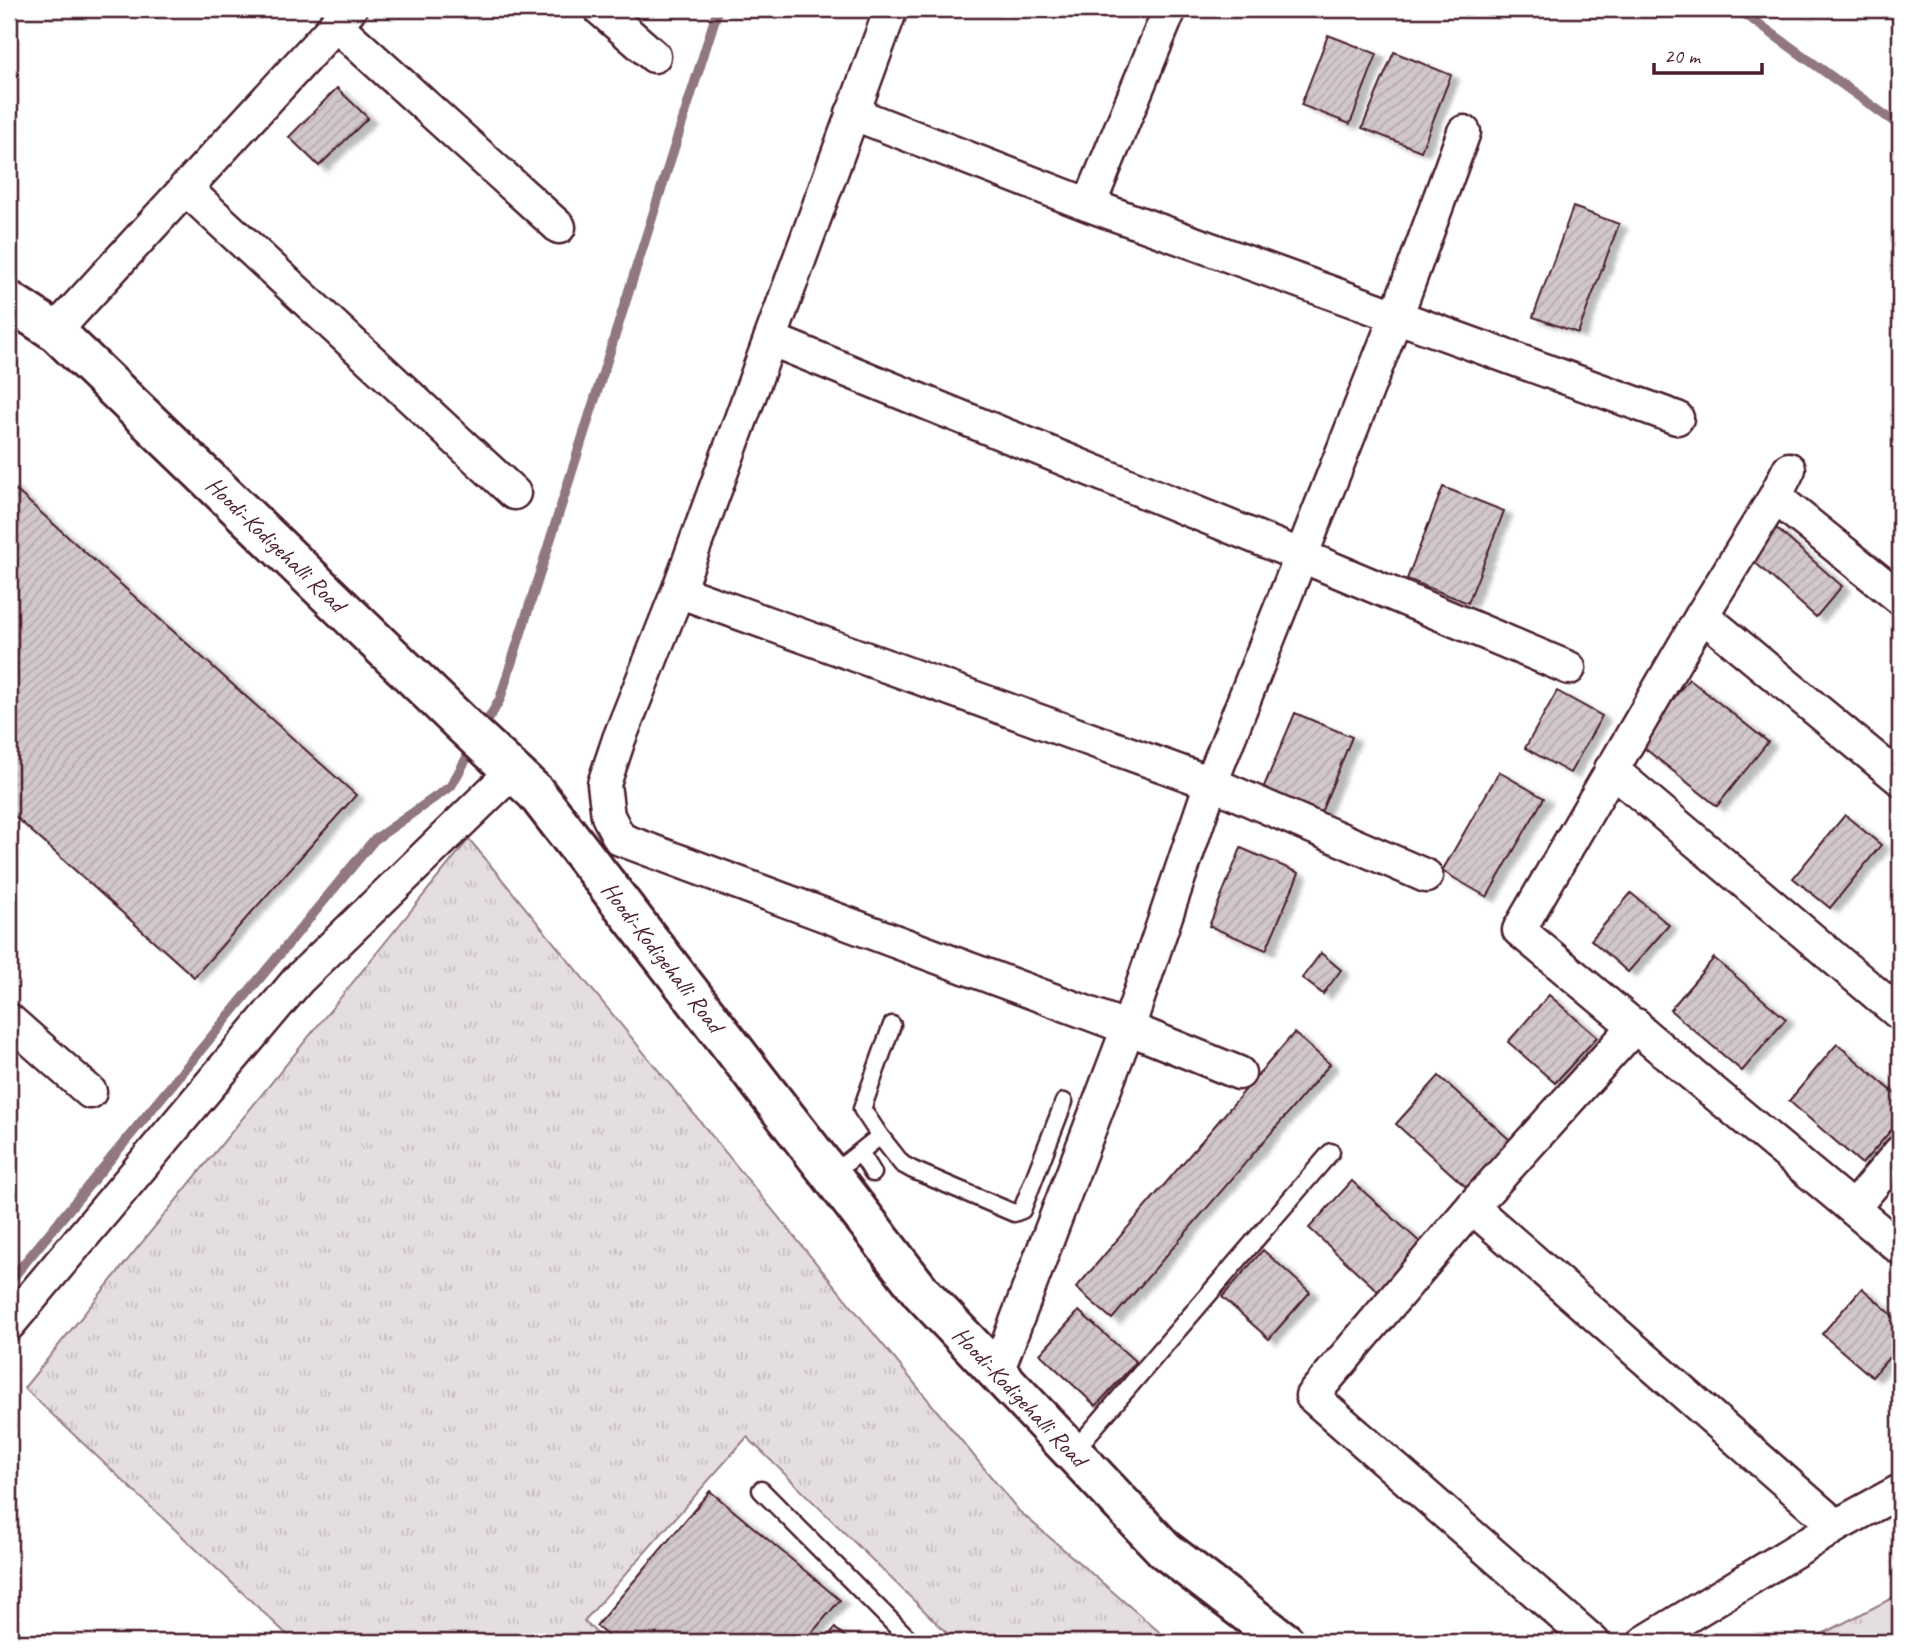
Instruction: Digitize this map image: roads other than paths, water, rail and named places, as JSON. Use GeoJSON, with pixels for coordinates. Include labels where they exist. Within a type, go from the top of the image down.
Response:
{"type":"FeatureCollection","features":[{"type":"Feature","properties":{"kind":"street"},"geometry":{"type":"LineString","coordinates":[[600,9],[654,56]]}},
{"type":"Feature","properties":{"kind":"street"},"geometry":{"type":"LineString","coordinates":[[891,9],[678,591],[619,739],[604,784],[608,816],[621,839],[1128,1028],[1239,1073]]}},
{"type":"Feature","properties":{"kind":"street"},"geometry":{"type":"LineString","coordinates":[[1089,205],[1170,9]]}},
{"type":"Feature","properties":{"kind":"street"},"geometry":{"type":"LineString","coordinates":[[55,331],[342,17],[559,227]]}},
{"type":"Feature","properties":{"kind":"street"},"geometry":{"type":"LineString","coordinates":[[852,113],[1089,205],[1677,418]]}},
{"type":"Feature","properties":{"kind":"street"},"geometry":{"type":"LineString","coordinates":[[997,1371],[1128,1028],[1211,783],[1396,317],[1464,132]]}},
{"type":"Feature","properties":{"kind":"street"},"geometry":{"type":"LineString","coordinates":[[185,188],[514,493]]}},
{"type":"Feature","properties":{"kind":"street","name":"Hoodi-Kodigehalli Road"},"geometry":{"type":"LineString","coordinates":[[9,302],[55,331],[536,793],[845,1163],[921,1292],[1165,1550],[1285,1642]]}},
{"type":"Feature","properties":{"kind":"street"},"geometry":{"type":"LineString","coordinates":[[770,340],[1302,556],[1569,668]]}},
{"type":"Feature","properties":{"kind":"street"},"geometry":{"type":"LineString","coordinates":[[1900,598],[1782,483],[1611,769],[1519,930],[1900,1248]]}},
{"type":"Feature","properties":{"kind":"street"},"geometry":{"type":"LineString","coordinates":[[678,591],[1211,783],[1426,876]]}},
{"type":"Feature","properties":{"kind":"street"},"geometry":{"type":"LineString","coordinates":[[1702,615],[1900,779]]}},
{"type":"Feature","properties":{"kind":"street"},"geometry":{"type":"LineString","coordinates":[[9,1324],[489,750]]}},
{"type":"Feature","properties":{"kind":"street"},"geometry":{"type":"LineString","coordinates":[[1611,769],[1900,1014]]}},
{"type":"Feature","properties":{"kind":"street"},"geometry":{"type":"LineString","coordinates":[[9,1020],[90,1092]]}},
{"type":"Feature","properties":{"kind":"street"},"geometry":{"type":"LineString","coordinates":[[1593,1642],[1312,1396],[1472,1206],[1636,1026]]}},
{"type":"Feature","properties":{"kind":"street"},"geometry":{"type":"LineString","coordinates":[[1853,1208],[1900,1152]]}},
{"type":"Feature","properties":{"kind":"street"},"geometry":{"type":"LineString","coordinates":[[1472,1206],[1836,1526]]}},
{"type":"Feature","properties":{"kind":"street"},"geometry":{"type":"LineString","coordinates":[[1645,1642],[1836,1526],[1900,1491]]}},
{"type":"Feature","properties":{"kind":"lane"},"geometry":{"type":"LineString","coordinates":[[892,1025],[862,1109],[902,1164],[913,1170],[1019,1213],[1064,1102]]}},
{"type":"Feature","properties":{"kind":"lane"},"geometry":{"type":"LineString","coordinates":[[845,1163],[880,1136]]}},
{"type":"Feature","properties":{"kind":"lane"},"geometry":{"type":"LineString","coordinates":[[1073,1452],[1331,1152]]}},
{"type":"Feature","properties":{"kind":"lane"},"geometry":{"type":"LineString","coordinates":[[845,1163],[873,1173]]}},
{"type":"Feature","properties":{"kind":"lane"},"geometry":{"type":"LineString","coordinates":[[761,1490],[912,1642]]}},
{"type":"Feature","properties":{"kind":"waterway"},"geometry":{"type":"LineString","coordinates":[[9,1282],[374,840],[451,786],[500,699],[718,9]]}},
{"type":"Feature","properties":{"kind":"waterway"},"geometry":{"type":"LineString","coordinates":[[1738,9],[1900,126]]}}]}
